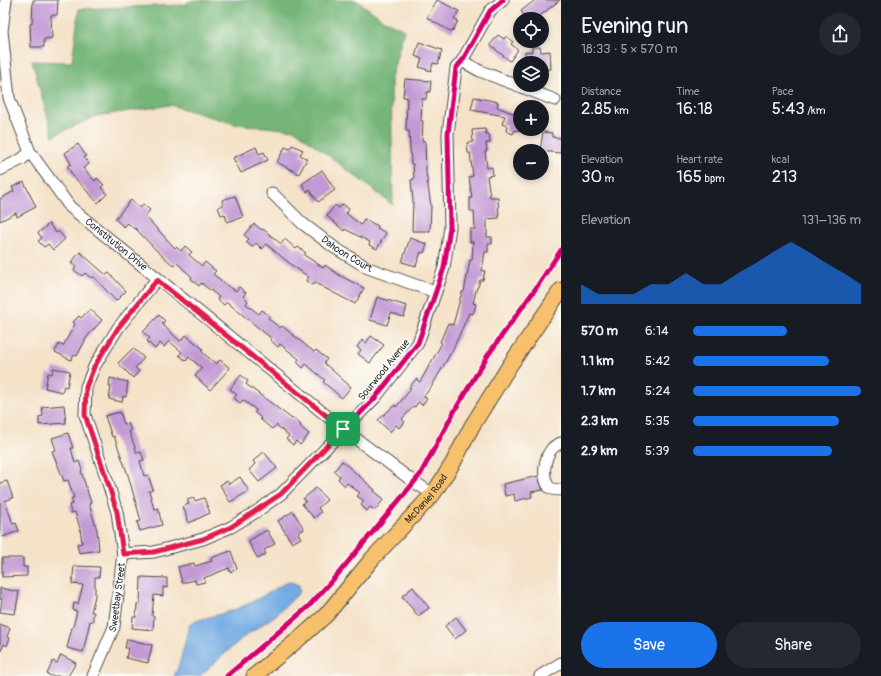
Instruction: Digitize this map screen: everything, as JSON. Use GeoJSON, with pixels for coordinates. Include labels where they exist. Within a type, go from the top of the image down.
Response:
{"type":"FeatureCollection","features":[{"type":"Feature","properties":{"kind":"main road","name":"McDaniel Road"},"geometry":{"type":"LineString","coordinates":[[254,676],[326,615],[373,558],[433,494],[453,463],[472,426],[510,365],[561,290]]}},
{"type":"Feature","properties":{"kind":"street","name":"Constitution Drive"},"geometry":{"type":"LineString","coordinates":[[6,0],[2,31],[9,98],[30,152],[70,207],[157,280],[343,429],[414,482],[433,494]]}},
{"type":"Feature","properties":{"kind":"street","name":"Sourwood Avenue"},"geometry":{"type":"LineString","coordinates":[[123,554],[154,552],[203,539],[231,527],[281,494],[375,398],[418,343],[444,268],[450,227],[448,134],[456,68],[462,61],[490,11],[503,0]]}},
{"type":"Feature","properties":{"kind":"street"},"geometry":{"type":"LineString","coordinates":[[462,61],[480,71],[555,100]]}},
{"type":"Feature","properties":{"kind":"street"},"geometry":{"type":"LineString","coordinates":[[0,170],[22,159],[30,152]]}},
{"type":"Feature","properties":{"kind":"street","name":"Dahoon Court"},"geometry":{"type":"LineString","coordinates":[[272,193],[302,223],[335,248],[368,268],[436,292]]}},
{"type":"Feature","properties":{"kind":"street","name":"Sweetbay Street"},"geometry":{"type":"LineString","coordinates":[[93,676],[114,628],[123,554],[117,512],[85,415],[86,387],[94,367],[118,328],[157,280]]}},
{"type":"Feature","properties":{"kind":"street"},"geometry":{"type":"LineString","coordinates":[[561,443],[550,451],[544,467],[546,480],[549,487],[554,490],[561,490]]}},
{"type":"Feature","properties":{"kind":"street"},"geometry":{"type":"LineString","coordinates":[[540,676],[561,663]]}},
{"type":"Feature","properties":{"kind":"green space"},"geometry":{"type":"Polygon","coordinates":[[[193,0],[356,0],[384,20],[404,30],[391,78],[393,205],[295,130],[235,124],[170,105],[96,116],[53,136],[32,61],[72,62],[79,9],[183,5],[193,0]]]}},
{"type":"Feature","properties":{"kind":"water"},"geometry":{"type":"Polygon","coordinates":[[[288,581],[299,585],[300,592],[276,615],[241,639],[200,676],[174,676],[179,665],[190,624],[246,605],[288,581]]]}},
{"type":"Feature","properties":{"kind":"building"},"geometry":{"type":"Polygon","coordinates":[[[33,0],[58,0],[57,15],[51,15],[52,38],[44,39],[44,47],[31,47],[30,24],[32,24],[33,0]]]}},
{"type":"Feature","properties":{"kind":"building"},"geometry":{"type":"Polygon","coordinates":[[[437,0],[459,11],[454,19],[458,21],[452,32],[427,18],[437,0]]]}},
{"type":"Feature","properties":{"kind":"building"},"geometry":{"type":"Polygon","coordinates":[[[535,0],[560,0],[545,12],[521,11],[535,0]]]}},
{"type":"Feature","properties":{"kind":"building"},"geometry":{"type":"Polygon","coordinates":[[[498,35],[504,39],[506,36],[513,42],[511,44],[513,48],[518,50],[510,61],[490,45],[498,35]]]}},
{"type":"Feature","properties":{"kind":"building"},"geometry":{"type":"Polygon","coordinates":[[[419,42],[442,50],[438,64],[433,63],[431,71],[419,67],[422,59],[415,56],[419,42]]]}},
{"type":"Feature","properties":{"kind":"building"},"geometry":{"type":"Polygon","coordinates":[[[532,48],[540,48],[541,52],[550,51],[551,69],[549,69],[549,56],[525,56],[525,52],[532,52],[532,48]]]}},
{"type":"Feature","properties":{"kind":"building"},"geometry":{"type":"Polygon","coordinates":[[[405,79],[431,81],[430,92],[427,92],[426,99],[422,99],[421,121],[423,121],[422,141],[425,141],[426,172],[431,206],[430,231],[412,231],[413,201],[411,180],[414,179],[413,164],[411,164],[409,131],[406,131],[407,97],[403,97],[405,79]]]}},
{"type":"Feature","properties":{"kind":"building"},"geometry":{"type":"Polygon","coordinates":[[[474,97],[498,102],[497,107],[513,113],[513,134],[506,131],[507,126],[502,124],[505,116],[471,110],[474,97]]]}},
{"type":"Feature","properties":{"kind":"building"},"geometry":{"type":"Polygon","coordinates":[[[485,129],[486,134],[489,134],[490,143],[486,143],[487,151],[485,151],[487,168],[492,167],[493,175],[487,176],[490,197],[498,197],[499,218],[487,219],[487,237],[492,237],[492,244],[488,244],[488,252],[485,252],[482,271],[485,271],[483,280],[480,280],[477,287],[473,303],[476,304],[473,314],[469,313],[453,349],[432,386],[424,396],[427,399],[422,405],[418,402],[415,407],[414,406],[402,419],[405,422],[399,428],[396,425],[390,432],[378,420],[395,405],[396,407],[411,389],[409,388],[416,379],[420,382],[442,343],[440,342],[448,323],[453,325],[462,292],[464,292],[470,260],[472,260],[473,242],[470,242],[470,229],[475,229],[474,211],[470,211],[470,198],[472,198],[469,177],[473,176],[467,143],[473,142],[472,130],[485,129]]]}},
{"type":"Feature","properties":{"kind":"building"},"geometry":{"type":"Polygon","coordinates":[[[549,133],[552,133],[552,137],[561,138],[561,153],[549,152],[549,144],[541,144],[542,136],[549,136],[549,133]]]}},
{"type":"Feature","properties":{"kind":"building"},"geometry":{"type":"Polygon","coordinates":[[[78,144],[86,156],[84,157],[89,164],[83,168],[95,181],[97,178],[104,185],[101,187],[107,194],[98,203],[73,176],[67,166],[71,164],[65,153],[78,144]]]}},
{"type":"Feature","properties":{"kind":"building"},"geometry":{"type":"Polygon","coordinates":[[[292,145],[303,150],[300,155],[307,159],[299,174],[277,162],[285,147],[290,149],[292,145]]]}},
{"type":"Feature","properties":{"kind":"building"},"geometry":{"type":"Polygon","coordinates":[[[256,147],[259,154],[264,152],[268,160],[241,173],[233,158],[256,147]]]}},
{"type":"Feature","properties":{"kind":"building"},"geometry":{"type":"Polygon","coordinates":[[[322,170],[335,190],[318,202],[310,190],[307,192],[302,184],[322,170]]]}},
{"type":"Feature","properties":{"kind":"building"},"geometry":{"type":"Polygon","coordinates":[[[24,182],[36,207],[17,217],[16,213],[0,221],[0,199],[14,191],[12,187],[24,182]]]}},
{"type":"Feature","properties":{"kind":"building"},"geometry":{"type":"Polygon","coordinates":[[[235,196],[243,217],[227,222],[225,214],[221,215],[218,207],[223,205],[222,200],[235,196]]]}},
{"type":"Feature","properties":{"kind":"building"},"geometry":{"type":"Polygon","coordinates":[[[131,200],[140,208],[143,204],[150,210],[145,216],[175,248],[176,247],[181,251],[185,246],[192,252],[189,255],[202,266],[205,262],[216,271],[213,274],[228,286],[236,291],[239,287],[246,293],[243,296],[248,301],[246,304],[259,314],[262,310],[270,316],[268,318],[280,328],[282,326],[314,352],[316,350],[327,359],[324,363],[351,387],[342,398],[323,382],[325,380],[306,364],[303,368],[297,362],[299,359],[280,344],[278,347],[270,340],[272,339],[227,302],[224,305],[217,299],[219,297],[201,283],[199,286],[177,263],[174,266],[135,228],[134,229],[128,223],[124,227],[115,219],[131,200]]]}},
{"type":"Feature","properties":{"kind":"building"},"geometry":{"type":"Polygon","coordinates":[[[343,204],[349,209],[346,213],[361,225],[364,219],[378,226],[377,228],[386,233],[377,249],[369,245],[370,242],[345,229],[344,231],[327,216],[335,205],[339,208],[343,204]]]}},
{"type":"Feature","properties":{"kind":"building"},"geometry":{"type":"Polygon","coordinates":[[[49,224],[56,233],[58,231],[65,239],[53,250],[48,244],[44,247],[38,241],[42,238],[38,233],[49,224]]]}},
{"type":"Feature","properties":{"kind":"building"},"geometry":{"type":"Polygon","coordinates":[[[254,224],[262,230],[263,229],[281,244],[285,239],[296,249],[298,247],[306,253],[304,255],[324,268],[325,265],[339,275],[364,288],[355,304],[315,283],[313,285],[306,281],[309,277],[266,244],[262,249],[256,243],[252,247],[246,242],[249,239],[244,235],[254,224]]]}},
{"type":"Feature","properties":{"kind":"building"},"geometry":{"type":"Polygon","coordinates":[[[410,238],[427,244],[424,253],[421,252],[416,266],[402,262],[410,238]]]}},
{"type":"Feature","properties":{"kind":"building"},"geometry":{"type":"Polygon","coordinates":[[[80,252],[106,275],[109,273],[126,291],[116,301],[93,276],[91,278],[85,273],[82,276],[74,270],[76,267],[71,263],[80,252]]]}},
{"type":"Feature","properties":{"kind":"building"},"geometry":{"type":"Polygon","coordinates":[[[377,297],[407,306],[404,317],[391,313],[387,325],[370,320],[377,297]]]}},
{"type":"Feature","properties":{"kind":"building"},"geometry":{"type":"Polygon","coordinates":[[[90,309],[102,320],[87,337],[77,356],[74,355],[71,360],[55,352],[59,344],[63,346],[75,324],[73,322],[79,316],[81,318],[90,309]]]}},
{"type":"Feature","properties":{"kind":"building"},"geometry":{"type":"Polygon","coordinates":[[[159,315],[165,321],[162,324],[180,341],[186,335],[203,349],[201,351],[216,364],[220,360],[230,368],[210,390],[195,376],[202,368],[189,357],[186,361],[179,355],[182,352],[169,341],[164,347],[160,343],[155,349],[147,341],[150,338],[143,332],[159,315]]]}},
{"type":"Feature","properties":{"kind":"building"},"geometry":{"type":"Polygon","coordinates":[[[371,336],[384,345],[370,363],[358,354],[361,350],[357,347],[362,340],[366,343],[371,336]]]}},
{"type":"Feature","properties":{"kind":"building"},"geometry":{"type":"Polygon","coordinates":[[[133,348],[144,358],[135,368],[139,371],[133,378],[118,363],[133,348]]]}},
{"type":"Feature","properties":{"kind":"building"},"geometry":{"type":"Polygon","coordinates":[[[53,368],[70,371],[67,387],[64,386],[62,392],[45,388],[48,373],[52,374],[53,368]]]}},
{"type":"Feature","properties":{"kind":"building"},"geometry":{"type":"Polygon","coordinates":[[[241,375],[248,381],[246,384],[292,419],[293,418],[309,434],[300,445],[296,441],[293,445],[286,439],[289,436],[276,425],[272,429],[260,419],[261,418],[255,413],[256,410],[243,400],[240,403],[234,398],[237,395],[230,389],[241,375]]]}},
{"type":"Feature","properties":{"kind":"building"},"geometry":{"type":"Polygon","coordinates":[[[110,378],[128,382],[126,397],[123,396],[122,402],[109,399],[111,387],[109,387],[110,378]]]}},
{"type":"Feature","properties":{"kind":"building"},"geometry":{"type":"Polygon","coordinates":[[[64,405],[66,423],[39,425],[39,417],[43,416],[42,407],[64,405]]]}},
{"type":"Feature","properties":{"kind":"building"},"geometry":{"type":"Polygon","coordinates":[[[120,412],[124,424],[128,423],[131,431],[129,431],[137,453],[141,452],[144,460],[140,461],[144,476],[148,475],[153,490],[149,491],[154,509],[158,508],[162,525],[140,531],[137,522],[141,521],[128,475],[105,416],[120,412]]]}},
{"type":"Feature","properties":{"kind":"building"},"geometry":{"type":"Polygon","coordinates":[[[68,433],[73,448],[71,448],[75,463],[79,461],[91,503],[89,504],[97,530],[99,550],[79,553],[77,544],[82,543],[80,528],[75,512],[71,513],[69,505],[73,504],[71,498],[74,498],[68,480],[64,481],[52,451],[56,450],[52,438],[68,433]]]}},
{"type":"Feature","properties":{"kind":"building"},"geometry":{"type":"Polygon","coordinates":[[[264,452],[277,468],[259,482],[249,470],[255,464],[253,461],[264,452]]]}},
{"type":"Feature","properties":{"kind":"building"},"geometry":{"type":"Polygon","coordinates":[[[342,461],[384,499],[375,510],[370,507],[367,511],[361,505],[364,501],[357,496],[360,493],[347,483],[345,486],[338,479],[340,476],[334,471],[342,461]]]}},
{"type":"Feature","properties":{"kind":"building"},"geometry":{"type":"Polygon","coordinates":[[[538,476],[543,490],[531,492],[532,497],[515,501],[514,494],[505,496],[503,484],[538,476]]]}},
{"type":"Feature","properties":{"kind":"building"},"geometry":{"type":"Polygon","coordinates":[[[240,477],[249,491],[230,502],[220,485],[227,481],[229,484],[240,477]]]}},
{"type":"Feature","properties":{"kind":"building"},"geometry":{"type":"Polygon","coordinates":[[[7,481],[13,498],[5,501],[13,524],[16,523],[19,531],[2,537],[0,531],[0,483],[7,481]]]}},
{"type":"Feature","properties":{"kind":"building"},"geometry":{"type":"Polygon","coordinates":[[[316,488],[327,500],[318,508],[321,512],[314,518],[302,504],[306,501],[303,499],[316,488]]]}},
{"type":"Feature","properties":{"kind":"building"},"geometry":{"type":"Polygon","coordinates":[[[194,498],[195,501],[204,498],[210,513],[189,523],[183,506],[189,504],[187,500],[194,498]]]}},
{"type":"Feature","properties":{"kind":"building"},"geometry":{"type":"Polygon","coordinates":[[[293,511],[304,529],[298,533],[301,538],[292,543],[278,521],[293,511]]]}},
{"type":"Feature","properties":{"kind":"building"},"geometry":{"type":"Polygon","coordinates":[[[267,530],[275,544],[264,550],[266,554],[258,559],[248,541],[267,530]]]}},
{"type":"Feature","properties":{"kind":"building"},"geometry":{"type":"Polygon","coordinates":[[[231,551],[237,569],[230,572],[229,568],[204,578],[205,582],[196,584],[195,580],[182,583],[178,567],[194,563],[195,566],[212,561],[211,558],[231,551]]]}},
{"type":"Feature","properties":{"kind":"building"},"geometry":{"type":"Polygon","coordinates":[[[2,558],[23,558],[23,567],[27,567],[27,576],[2,577],[2,558]]]}},
{"type":"Feature","properties":{"kind":"building"},"geometry":{"type":"Polygon","coordinates":[[[74,566],[100,567],[99,577],[95,577],[95,596],[91,612],[94,612],[93,621],[90,621],[83,652],[67,648],[77,611],[73,610],[74,603],[78,604],[83,585],[72,584],[74,566]]]}},
{"type":"Feature","properties":{"kind":"building"},"geometry":{"type":"Polygon","coordinates":[[[141,577],[167,578],[167,588],[163,587],[163,596],[154,595],[152,616],[154,617],[153,630],[132,628],[133,617],[136,617],[137,604],[140,605],[141,577]]]}},
{"type":"Feature","properties":{"kind":"building"},"geometry":{"type":"Polygon","coordinates":[[[413,587],[429,608],[418,616],[402,596],[413,587]]]}},
{"type":"Feature","properties":{"kind":"building"},"geometry":{"type":"Polygon","coordinates":[[[0,588],[19,592],[15,614],[0,612],[2,599],[0,599],[0,588]]]}},
{"type":"Feature","properties":{"kind":"building"},"geometry":{"type":"Polygon","coordinates":[[[456,617],[466,630],[455,639],[445,626],[456,617]]]}},
{"type":"Feature","properties":{"kind":"building"},"geometry":{"type":"Polygon","coordinates":[[[0,624],[10,628],[7,637],[10,638],[7,646],[4,644],[0,653],[0,624]]]}},
{"type":"Feature","properties":{"kind":"building"},"geometry":{"type":"Polygon","coordinates":[[[127,639],[152,645],[148,663],[126,658],[128,648],[125,648],[127,639]]]}},
{"type":"Feature","properties":{"kind":"building"},"geometry":{"type":"Polygon","coordinates":[[[61,655],[76,663],[68,676],[51,676],[47,674],[53,661],[57,663],[61,655]]]}},
{"type":"Feature","properties":{"kind":"cycle path"},"geometry":{"type":"LineString","coordinates":[[123,554],[154,552],[203,539],[231,527],[256,512],[281,494],[375,398],[418,343],[444,268],[450,227],[448,134],[456,68],[462,61],[490,11],[503,0]]}},
{"type":"Feature","properties":{"kind":"cycle path"},"geometry":{"type":"LineString","coordinates":[[227,676],[309,606],[338,574],[420,475],[455,410],[488,355],[561,250]]}},
{"type":"Feature","properties":{"kind":"route"},"geometry":{"type":"LineString","coordinates":[[157,280],[343,429],[281,494],[256,512],[231,527],[203,539],[154,552],[123,554],[117,512],[85,415],[86,387],[94,367],[118,328],[157,280]]}}]}
